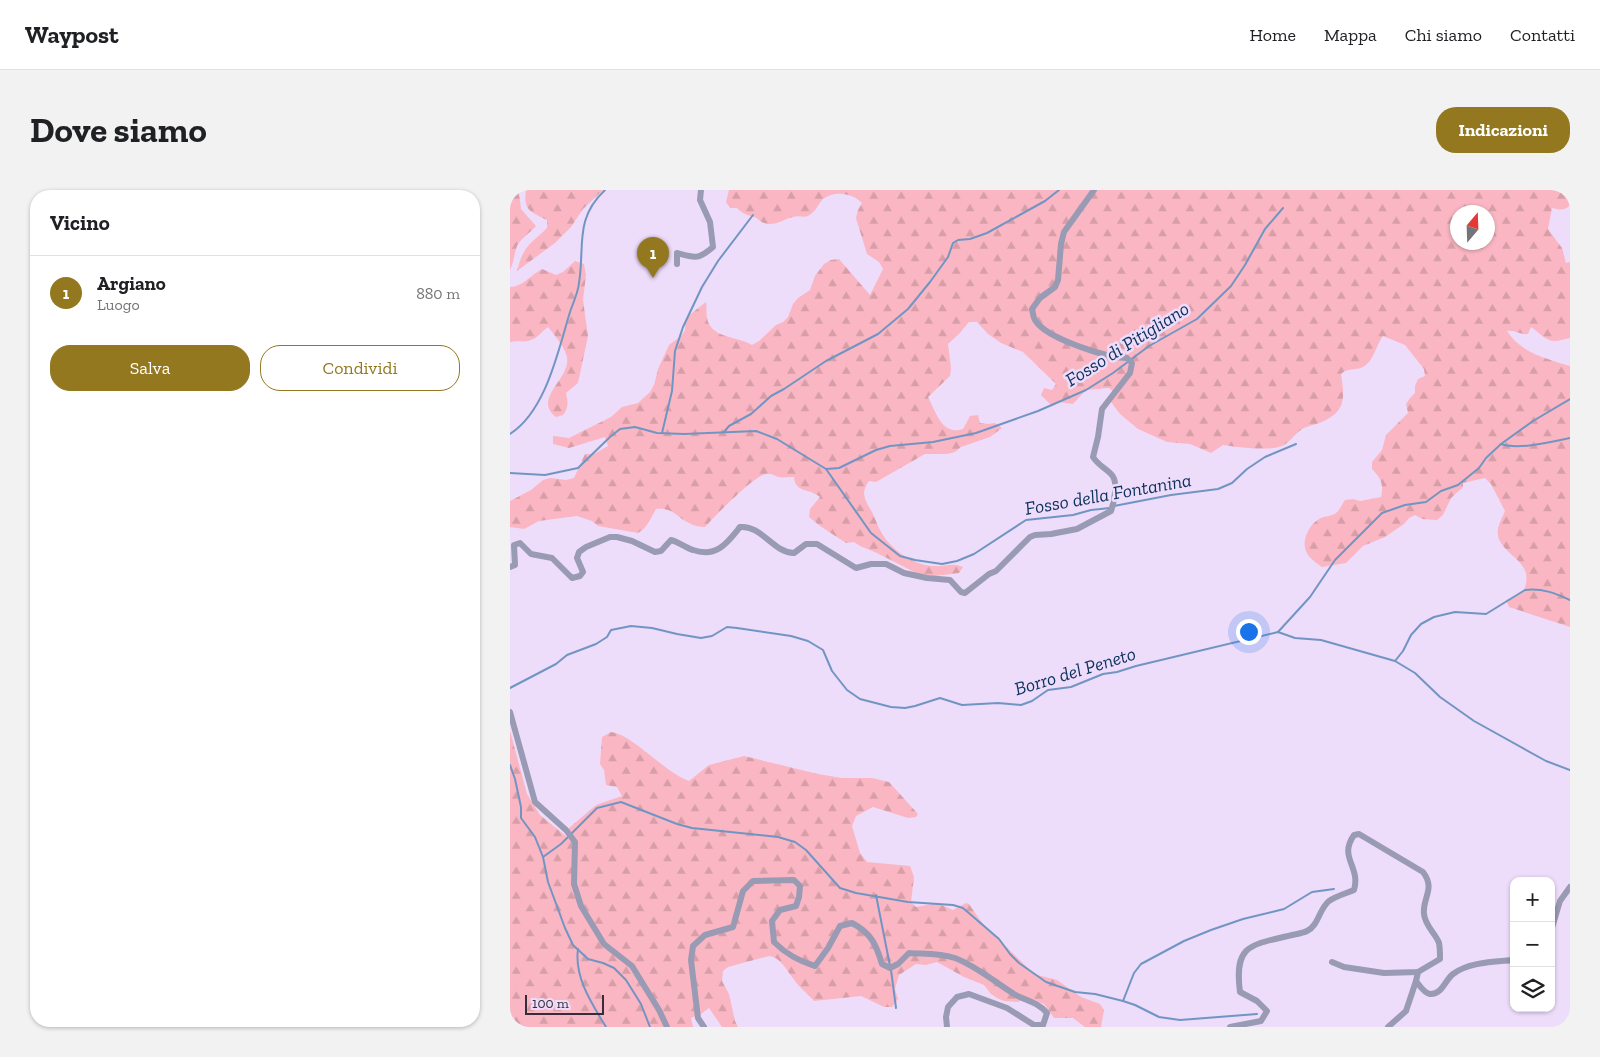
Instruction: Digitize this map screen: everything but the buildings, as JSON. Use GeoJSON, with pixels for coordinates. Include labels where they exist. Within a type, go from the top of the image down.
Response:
{"type":"FeatureCollection","features":[{"type":"Feature","properties":{"kind":"street"},"geometry":{"type":"LineString","coordinates":[[678,264],[677,253],[701,257],[713,247],[710,222],[700,200],[701,190]]}},
{"type":"Feature","properties":{"kind":"street"},"geometry":{"type":"LineString","coordinates":[[510,567],[515,565],[516,562],[514,545],[516,543],[520,543],[531,554],[552,558],[572,578],[580,576],[583,572],[577,558],[579,552],[610,536],[632,542],[655,552],[661,551],[672,540],[693,550],[704,552],[721,549],[740,527],[749,527],[784,552],[794,553],[803,545],[817,544],[856,568],[871,564],[886,564],[912,575],[950,580],[961,592],[965,593],[989,574],[996,571],[1030,537],[1076,529],[1111,510],[1114,478],[1096,463],[1092,457],[1098,437],[1102,409],[1130,373],[1132,363],[1127,358],[1076,347],[1043,328],[1035,320],[1032,309],[1040,298],[1055,287],[1058,280],[1064,232],[1094,190]]}},
{"type":"Feature","properties":{"kind":"street"},"geometry":{"type":"LineString","coordinates":[[510,712],[535,802],[566,830],[575,842],[574,884],[582,906],[604,944],[632,966],[659,1010],[667,1027]]}},
{"type":"Feature","properties":{"kind":"street"},"geometry":{"type":"LineString","coordinates":[[1230,1027],[1261,1021],[1267,1011],[1257,1001],[1240,992],[1239,964],[1246,950],[1255,944],[1306,931],[1314,926],[1321,910],[1330,900],[1354,890],[1356,875],[1347,853],[1349,842],[1354,835],[1359,834],[1423,872],[1426,876],[1429,884],[1423,914],[1430,931],[1438,942],[1440,959],[1418,972],[1384,974],[1344,967],[1332,962]]}},
{"type":"Feature","properties":{"kind":"street"},"geometry":{"type":"LineString","coordinates":[[704,1027],[698,1018],[691,960],[693,946],[705,935],[733,927],[743,891],[753,881],[794,880],[800,886],[800,897],[796,906],[780,910],[772,920],[774,942],[786,954],[800,962],[815,966],[840,926],[852,923],[864,929],[877,947],[882,964],[890,968],[898,964],[909,953],[938,955],[955,959],[1016,994],[1041,1005],[1047,1013],[1043,1025],[1034,1025],[1007,1008],[969,994],[957,997],[948,1007],[947,1027]]}},
{"type":"Feature","properties":{"kind":"street"},"geometry":{"type":"LineString","coordinates":[[1554,922],[1560,901],[1570,887]]}},
{"type":"Feature","properties":{"kind":"street"},"geometry":{"type":"LineString","coordinates":[[1416,981],[1424,991],[1430,994],[1440,992],[1452,975],[1466,966],[1510,960]]}},
{"type":"Feature","properties":{"kind":"street"},"geometry":{"type":"LineString","coordinates":[[1388,1027],[1406,1012],[1418,972]]}},
{"type":"Feature","properties":{"kind":"green space"},"geometry":{"type":"Polygon","coordinates":[[[526,190],[603,190],[583,209],[571,227],[555,243],[517,271],[525,250],[547,228],[547,220],[529,210],[525,197],[526,190]]]}},
{"type":"Feature","properties":{"kind":"green space"},"geometry":{"type":"Polygon","coordinates":[[[729,190],[1570,190],[1570,205],[1562,210],[1552,208],[1548,229],[1562,248],[1566,263],[1570,262],[1570,338],[1553,341],[1543,337],[1531,327],[1528,334],[1507,331],[1513,339],[1527,350],[1544,358],[1570,366],[1570,627],[1509,607],[1506,600],[1524,590],[1526,583],[1525,570],[1504,547],[1498,537],[1499,526],[1505,511],[1491,484],[1485,478],[1463,483],[1463,487],[1451,498],[1443,515],[1437,520],[1422,519],[1415,515],[1385,537],[1363,546],[1346,563],[1322,567],[1308,554],[1305,546],[1306,536],[1316,521],[1336,513],[1345,500],[1353,499],[1360,501],[1381,497],[1381,482],[1378,475],[1372,469],[1372,462],[1382,450],[1386,435],[1408,413],[1406,404],[1415,393],[1418,379],[1425,376],[1424,369],[1405,345],[1383,336],[1367,364],[1341,374],[1343,401],[1333,416],[1321,423],[1304,428],[1287,443],[1278,447],[1254,448],[1223,445],[1211,453],[1190,444],[1167,442],[1138,429],[1120,414],[1111,402],[1115,393],[1109,388],[1086,390],[1073,404],[1058,402],[1051,405],[1041,395],[1044,388],[1052,390],[1056,384],[1023,352],[1001,343],[988,334],[977,322],[969,322],[948,344],[950,376],[928,397],[937,416],[950,429],[963,429],[970,416],[978,415],[980,423],[995,423],[1002,428],[990,437],[961,447],[955,452],[925,454],[876,482],[869,481],[864,493],[880,530],[895,549],[909,559],[925,565],[955,565],[963,567],[959,573],[935,576],[920,575],[854,542],[846,543],[809,517],[810,509],[820,497],[797,486],[794,477],[780,477],[769,474],[757,478],[705,527],[693,525],[670,511],[656,509],[647,525],[638,533],[598,526],[592,521],[577,516],[539,521],[524,529],[510,527],[510,501],[531,490],[543,480],[550,478],[566,480],[574,478],[585,454],[594,454],[608,446],[605,437],[569,448],[553,444],[553,436],[569,438],[611,417],[622,407],[638,403],[650,392],[669,345],[681,336],[685,330],[685,322],[688,316],[706,302],[707,318],[714,330],[752,345],[788,317],[793,304],[810,290],[815,276],[824,264],[831,260],[839,259],[870,295],[883,269],[879,262],[867,254],[856,218],[862,203],[854,197],[844,194],[833,194],[823,199],[808,216],[795,216],[772,224],[747,215],[737,208],[730,208],[726,202],[729,190]]]}},
{"type":"Feature","properties":{"kind":"green space"},"geometry":{"type":"Polygon","coordinates":[[[519,192],[521,209],[536,226],[517,246],[510,270],[510,194],[519,192]]]}},
{"type":"Feature","properties":{"kind":"green space"},"geometry":{"type":"Polygon","coordinates":[[[575,261],[584,264],[586,275],[583,300],[588,336],[578,383],[566,393],[568,404],[565,412],[563,415],[556,417],[550,410],[548,403],[550,395],[567,365],[566,354],[548,327],[533,339],[510,342],[510,287],[522,283],[542,269],[556,275],[563,272],[575,261]]]}},
{"type":"Feature","properties":{"kind":"green space"},"geometry":{"type":"Polygon","coordinates":[[[510,731],[527,794],[540,815],[567,837],[569,828],[596,805],[622,796],[617,787],[606,785],[604,770],[600,764],[602,737],[611,732],[629,739],[669,770],[689,781],[709,765],[744,756],[818,774],[842,778],[872,778],[889,782],[918,814],[916,817],[908,818],[873,807],[856,816],[852,826],[860,853],[867,862],[910,866],[914,877],[911,902],[916,907],[937,903],[953,910],[966,903],[969,904],[982,923],[1034,974],[1057,980],[1081,997],[1100,1004],[1104,1010],[1101,1027],[1085,1027],[1073,1018],[1054,1018],[1044,1004],[1025,997],[1018,1002],[1004,1001],[991,994],[984,985],[964,977],[937,962],[926,965],[916,964],[899,975],[895,989],[898,999],[892,1007],[884,1007],[861,996],[814,1001],[780,961],[769,956],[728,967],[723,971],[722,981],[729,994],[738,1027],[722,1027],[709,1008],[691,1018],[693,1027],[510,1027],[510,731]]]}},
{"type":"Feature","properties":{"kind":"waterway"},"geometry":{"type":"LineString","coordinates":[[510,434],[533,411],[549,379],[577,294],[585,222],[595,201],[605,190]]}},
{"type":"Feature","properties":{"kind":"waterway"},"geometry":{"type":"LineString","coordinates":[[724,432],[729,426],[751,414],[771,396],[826,361],[878,334],[908,309],[948,257],[953,243],[987,233],[1045,201],[1059,190]]}},
{"type":"Feature","properties":{"kind":"waterway","name":"Fosso di Pitigliano"},"geometry":{"type":"LineString","coordinates":[[826,469],[839,468],[876,450],[890,446],[933,442],[976,433],[1038,411],[1086,390],[1113,373],[1149,346],[1197,319],[1231,286],[1265,229],[1283,208]]}},
{"type":"Feature","properties":{"kind":"waterway"},"geometry":{"type":"LineString","coordinates":[[662,433],[672,391],[675,351],[683,327],[702,287],[718,261],[753,215]]}},
{"type":"Feature","properties":{"kind":"waterway"},"geometry":{"type":"LineString","coordinates":[[1278,632],[1310,597],[1335,560],[1382,513],[1405,505],[1426,502],[1441,491],[1458,485],[1479,468],[1486,458],[1501,444],[1533,421],[1570,399]]}},
{"type":"Feature","properties":{"kind":"waterway","name":"Fosso della Fontanina"},"geometry":{"type":"LineString","coordinates":[[510,473],[545,475],[578,468],[620,429],[635,427],[657,433],[684,434],[756,431],[777,439],[826,469],[871,533],[900,556],[942,564],[957,561],[974,554],[1026,520],[1073,515],[1091,510],[1110,508]]}},
{"type":"Feature","properties":{"kind":"waterway"},"geometry":{"type":"LineString","coordinates":[[1501,444],[1526,446],[1570,438]]}},
{"type":"Feature","properties":{"kind":"waterway","name":"Fosso della Fontanina"},"geometry":{"type":"LineString","coordinates":[[1114,506],[1171,495],[1218,489],[1232,483],[1247,469],[1265,457],[1296,444]]}},
{"type":"Feature","properties":{"kind":"waterway"},"geometry":{"type":"LineString","coordinates":[[1395,661],[1403,651],[1411,635],[1421,624],[1434,617],[1455,612],[1486,614],[1525,590],[1548,592],[1570,600]]}},
{"type":"Feature","properties":{"kind":"waterway","name":"Borro del Peneto"},"geometry":{"type":"LineString","coordinates":[[510,688],[556,664],[567,655],[596,644],[607,637],[611,630],[631,626],[652,628],[701,638],[712,636],[727,627],[791,636],[808,641],[823,650],[832,671],[847,690],[860,699],[891,707],[905,708],[940,698],[962,705],[998,703],[1021,705],[1032,701],[1048,690],[1071,687],[1103,674],[1278,632],[1295,638],[1321,640],[1395,661],[1415,673],[1440,697],[1474,721],[1546,761],[1570,770]]}},
{"type":"Feature","properties":{"kind":"waterway"},"geometry":{"type":"LineString","coordinates":[[510,765],[521,807],[521,818],[535,837],[543,857],[548,882],[573,945],[588,959],[614,968],[626,980],[641,1004],[650,1027]]}},
{"type":"Feature","properties":{"kind":"waterway"},"geometry":{"type":"LineString","coordinates":[[571,834],[597,808],[621,802],[692,828],[778,837],[795,842],[806,850],[840,888],[856,893],[908,902],[953,905],[963,908],[999,939],[1019,963],[1046,982],[1075,992],[1095,994],[1123,1001],[1159,1017],[1180,1020],[1257,1014]]}},
{"type":"Feature","properties":{"kind":"waterway"},"geometry":{"type":"LineString","coordinates":[[543,857],[568,837]]}},
{"type":"Feature","properties":{"kind":"waterway"},"geometry":{"type":"LineString","coordinates":[[1123,1001],[1134,973],[1141,964],[1184,941],[1243,919],[1284,909],[1312,892],[1334,889]]}},
{"type":"Feature","properties":{"kind":"waterway"},"geometry":{"type":"LineString","coordinates":[[876,895],[890,966]]}},
{"type":"Feature","properties":{"kind":"waterway"},"geometry":{"type":"LineString","coordinates":[[578,949],[577,959],[581,980],[606,1027]]}},
{"type":"Feature","properties":{"kind":"waterway"},"geometry":{"type":"LineString","coordinates":[[891,970],[896,1008]]}},
{"type":"Feature","properties":{"kind":"place","name":"Argiano"},"geometry":{"type":"Point","coordinates":[653,278]}}]}
